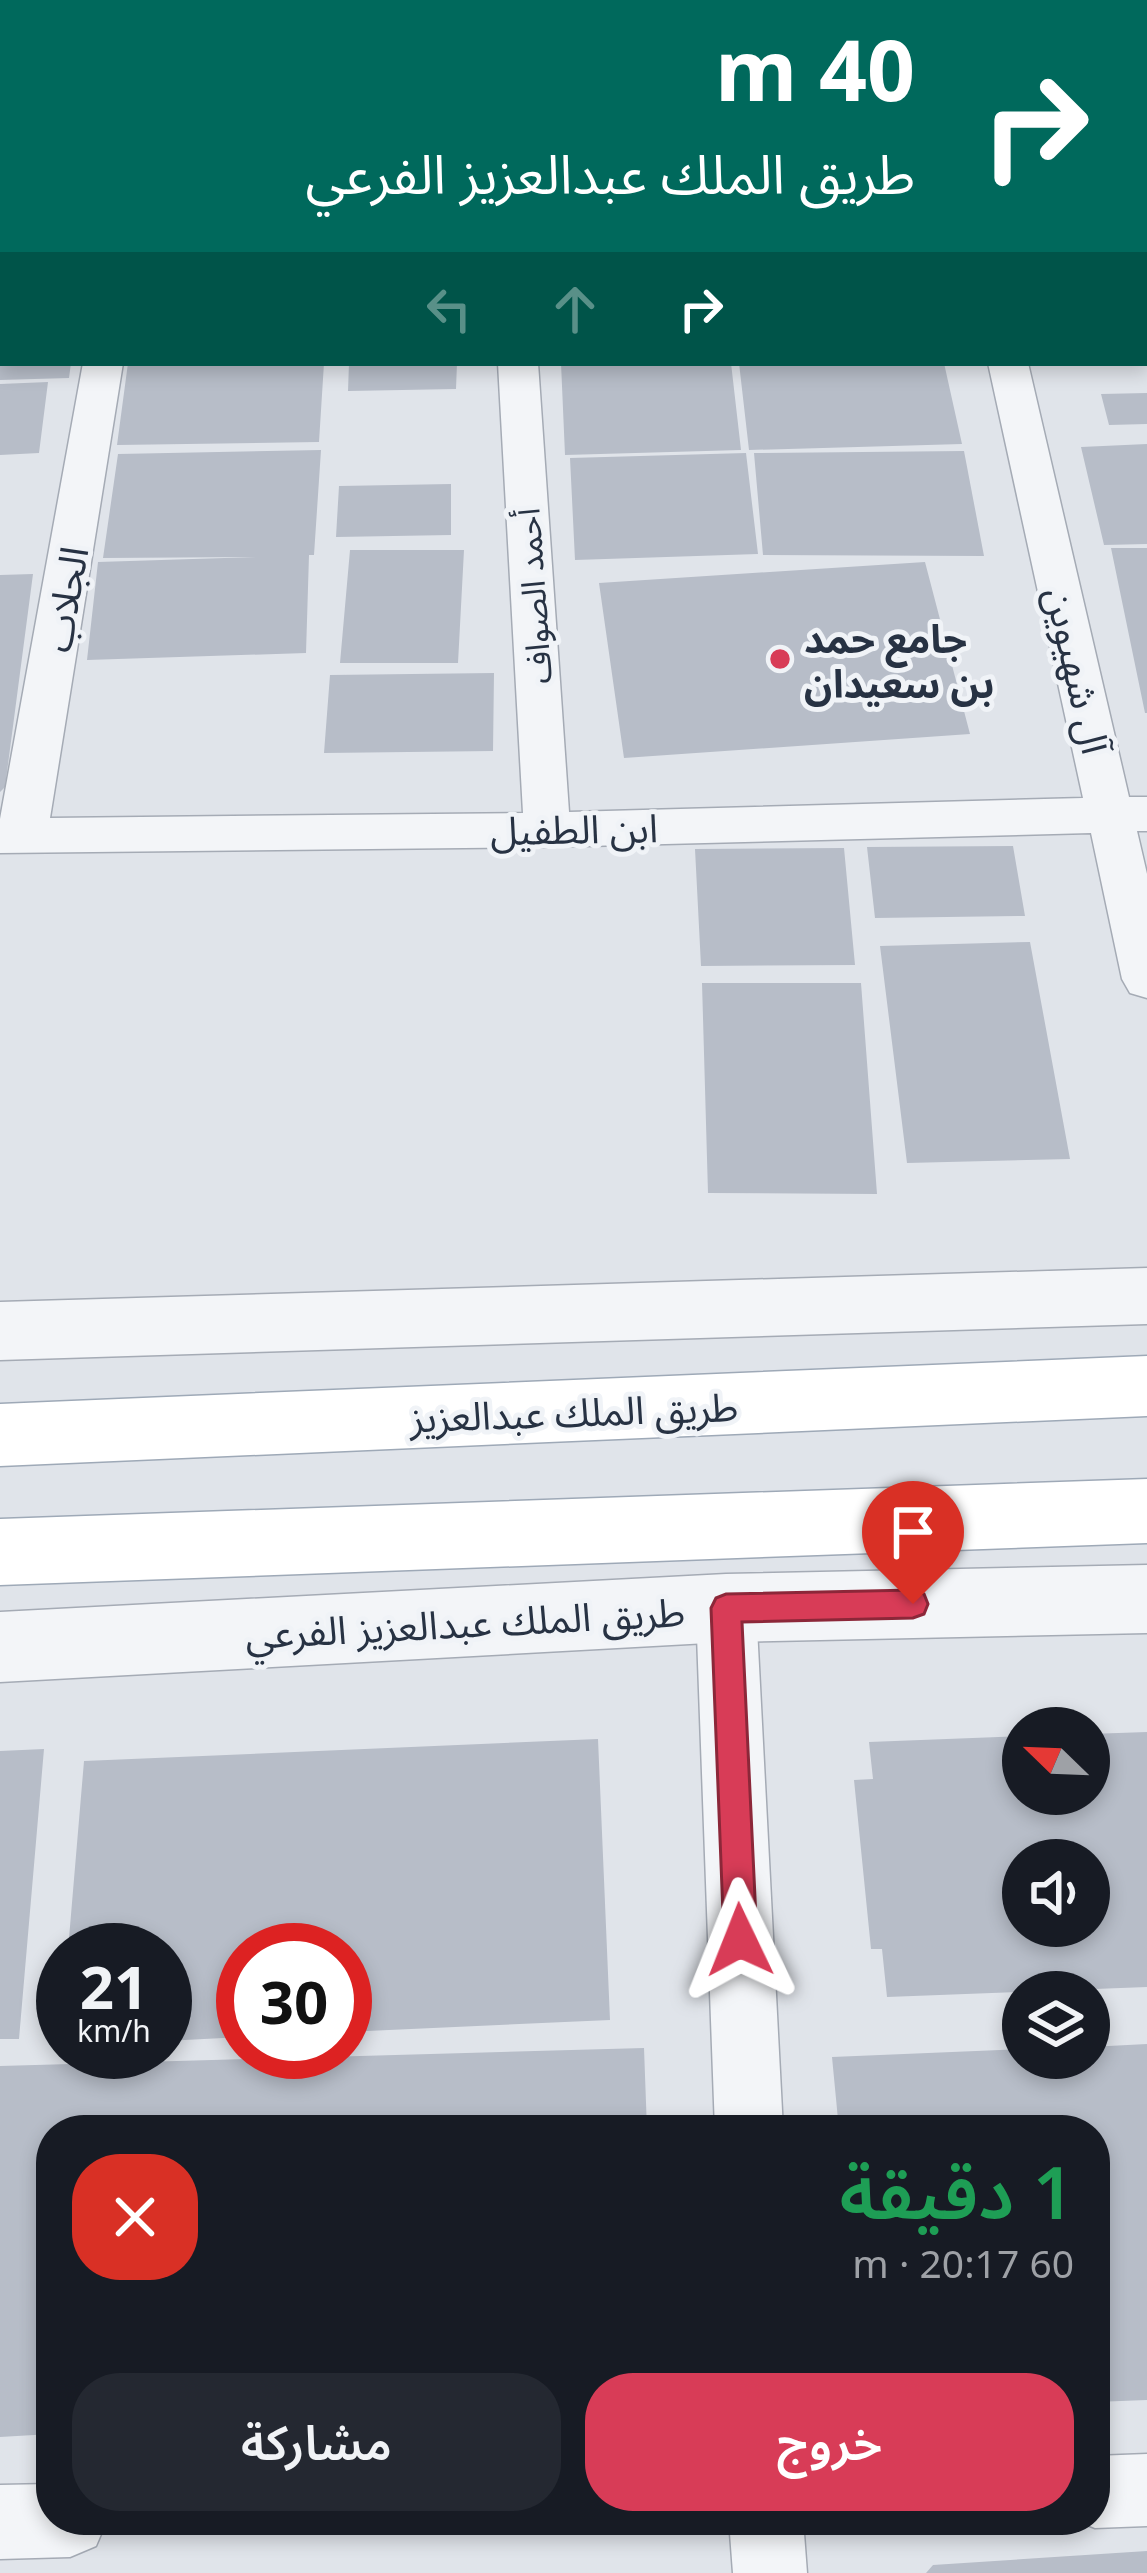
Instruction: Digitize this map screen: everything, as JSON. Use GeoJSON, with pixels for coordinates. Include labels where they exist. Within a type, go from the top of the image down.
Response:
{"type":"FeatureCollection","features":[{"type":"Feature","properties":{"kind":"main road","name":"طريق الملك عبدالعزيز"},"geometry":{"type":"LineString","coordinates":[[0,1435],[1147,1386]]}},
{"type":"Feature","properties":{"kind":"main road"},"geometry":{"type":"LineString","coordinates":[[0,1552],[1147,1510]]}},
{"type":"Feature","properties":{"kind":"street","name":"الجلاب"},"geometry":{"type":"LineString","coordinates":[[12,835],[102,366]]}},
{"type":"Feature","properties":{"kind":"street","name":"أحمد الصواف"},"geometry":{"type":"LineString","coordinates":[[518,366],[547,830]]}},
{"type":"Feature","properties":{"kind":"street","name":"آل شهيوين"},"geometry":{"type":"LineString","coordinates":[[1009,366],[1130,815],[1147,979]]}},
{"type":"Feature","properties":{"kind":"street","name":"ابن الطفيل"},"geometry":{"type":"LineString","coordinates":[[12,835],[547,830],[1130,815]]}},
{"type":"Feature","properties":{"kind":"street"},"geometry":{"type":"LineString","coordinates":[[0,1331],[1147,1296]]}},
{"type":"Feature","properties":{"kind":"street","name":"طريق الملك عبدالعزيز الفرعي"},"geometry":{"type":"LineString","coordinates":[[0,1647],[726,1608],[1147,1598]]}},
{"type":"Feature","properties":{"kind":"street"},"geometry":{"type":"LineString","coordinates":[[726,1608],[748,2115]]}},
{"type":"Feature","properties":{"kind":"street"},"geometry":{"type":"LineString","coordinates":[[1110,2491],[1147,2490]]}},
{"type":"Feature","properties":{"kind":"street"},"geometry":{"type":"LineString","coordinates":[[0,2522],[36,2521]]}},
{"type":"Feature","properties":{"kind":"street"},"geometry":{"type":"LineString","coordinates":[[767,2535],[770,2573]]}},
{"type":"Feature","properties":{"kind":"building"},"geometry":{"type":"Polygon","coordinates":[[[0,366],[71,366],[69,378],[0,380],[0,366]]]}},
{"type":"Feature","properties":{"kind":"building"},"geometry":{"type":"Polygon","coordinates":[[[128,366],[324,366],[319,442],[117,445],[128,366]]]}},
{"type":"Feature","properties":{"kind":"building"},"geometry":{"type":"Polygon","coordinates":[[[349,366],[457,366],[456,389],[348,391],[349,366]]]}},
{"type":"Feature","properties":{"kind":"building"},"geometry":{"type":"Polygon","coordinates":[[[561,366],[731,366],[741,450],[565,455],[561,366]]]}},
{"type":"Feature","properties":{"kind":"building"},"geometry":{"type":"Polygon","coordinates":[[[739,366],[945,366],[962,444],[749,450],[739,366]]]}},
{"type":"Feature","properties":{"kind":"building"},"geometry":{"type":"Polygon","coordinates":[[[48,382],[39,453],[0,455],[0,384],[48,382]]]}},
{"type":"Feature","properties":{"kind":"building"},"geometry":{"type":"Polygon","coordinates":[[[1147,393],[1147,424],[1109,425],[1101,394],[1147,393]]]}},
{"type":"Feature","properties":{"kind":"building"},"geometry":{"type":"Polygon","coordinates":[[[1147,444],[1147,544],[1104,545],[1081,447],[1147,444]]]}},
{"type":"Feature","properties":{"kind":"building"},"geometry":{"type":"Polygon","coordinates":[[[321,450],[314,555],[309,555],[306,653],[87,660],[98,562],[257,557],[103,558],[118,454],[321,450]]]}},
{"type":"Feature","properties":{"kind":"building"},"geometry":{"type":"Polygon","coordinates":[[[964,451],[984,556],[763,555],[754,453],[964,451]]]}},
{"type":"Feature","properties":{"kind":"building"},"geometry":{"type":"Polygon","coordinates":[[[746,453],[758,554],[575,560],[570,458],[746,453]]]}},
{"type":"Feature","properties":{"kind":"building"},"geometry":{"type":"Polygon","coordinates":[[[451,484],[451,535],[336,537],[339,486],[451,484]]]}},
{"type":"Feature","properties":{"kind":"building"},"geometry":{"type":"Polygon","coordinates":[[[1111,548],[1147,548],[1147,713],[1145,713],[1111,548]]]}},
{"type":"Feature","properties":{"kind":"building"},"geometry":{"type":"Polygon","coordinates":[[[350,550],[464,550],[458,663],[340,663],[350,550]]]}},
{"type":"Feature","properties":{"kind":"building","name":"جامع حمد بن سعيدان"},"geometry":{"type":"Polygon","coordinates":[[[925,562],[970,734],[624,758],[599,583],[925,562]]]}},
{"type":"Feature","properties":{"kind":"building"},"geometry":{"type":"Polygon","coordinates":[[[33,574],[5,787],[0,792],[0,575],[33,574]]]}},
{"type":"Feature","properties":{"kind":"building"},"geometry":{"type":"Polygon","coordinates":[[[494,673],[493,751],[324,753],[330,675],[494,673]]]}},
{"type":"Feature","properties":{"kind":"building"},"geometry":{"type":"Polygon","coordinates":[[[1013,846],[1025,916],[875,918],[867,847],[1013,846]]]}},
{"type":"Feature","properties":{"kind":"building"},"geometry":{"type":"Polygon","coordinates":[[[844,848],[855,965],[701,966],[695,849],[844,848]]]}},
{"type":"Feature","properties":{"kind":"building"},"geometry":{"type":"Polygon","coordinates":[[[1030,942],[1070,1159],[907,1163],[880,946],[1030,942]]]}},
{"type":"Feature","properties":{"kind":"building"},"geometry":{"type":"Polygon","coordinates":[[[702,983],[861,983],[877,1194],[708,1193],[702,983]]]}},
{"type":"Feature","properties":{"kind":"building"},"geometry":{"type":"Polygon","coordinates":[[[1147,1732],[1147,1987],[1110,1988],[1110,1971],[1002,1971],[1002,1993],[887,1997],[882,1949],[871,1949],[854,1780],[873,1779],[869,1742],[1002,1737],[1002,1815],[1110,1815],[1110,1733],[1147,1732]]]}},
{"type":"Feature","properties":{"kind":"building"},"geometry":{"type":"Polygon","coordinates":[[[598,1739],[610,2020],[372,2031],[372,1923],[216,1923],[216,2038],[192,2040],[192,1923],[70,1923],[84,1761],[598,1739]]]}},
{"type":"Feature","properties":{"kind":"building"},"geometry":{"type":"Polygon","coordinates":[[[44,1749],[19,2039],[0,2039],[0,1751],[44,1749]]]}},
{"type":"Feature","properties":{"kind":"building"},"geometry":{"type":"Polygon","coordinates":[[[1147,2044],[1147,2400],[1110,2401],[1110,2115],[838,2115],[832,2057],[1002,2050],[1002,2079],[1110,2079],[1110,2046],[1147,2044]]]}},
{"type":"Feature","properties":{"kind":"building"},"geometry":{"type":"Polygon","coordinates":[[[644,2048],[646,2115],[36,2115],[36,2435],[0,2437],[0,2066],[36,2065],[36,2079],[192,2079],[192,2061],[216,2060],[216,2079],[372,2079],[372,2056],[644,2048]]]}},
{"type":"Feature","properties":{"kind":"building"},"geometry":{"type":"Polygon","coordinates":[[[1147,2551],[1147,2573],[926,2573],[933,2565],[1147,2551]]]}},
{"type":"Feature","properties":{"kind":"place","name":"جامع حمد بن سعيدان"},"geometry":{"type":"Point","coordinates":[780,659]}},
{"type":"Feature","properties":{"kind":"route"},"geometry":{"type":"LineString","coordinates":[[740,1940],[726,1608],[913,1604]]}}]}
